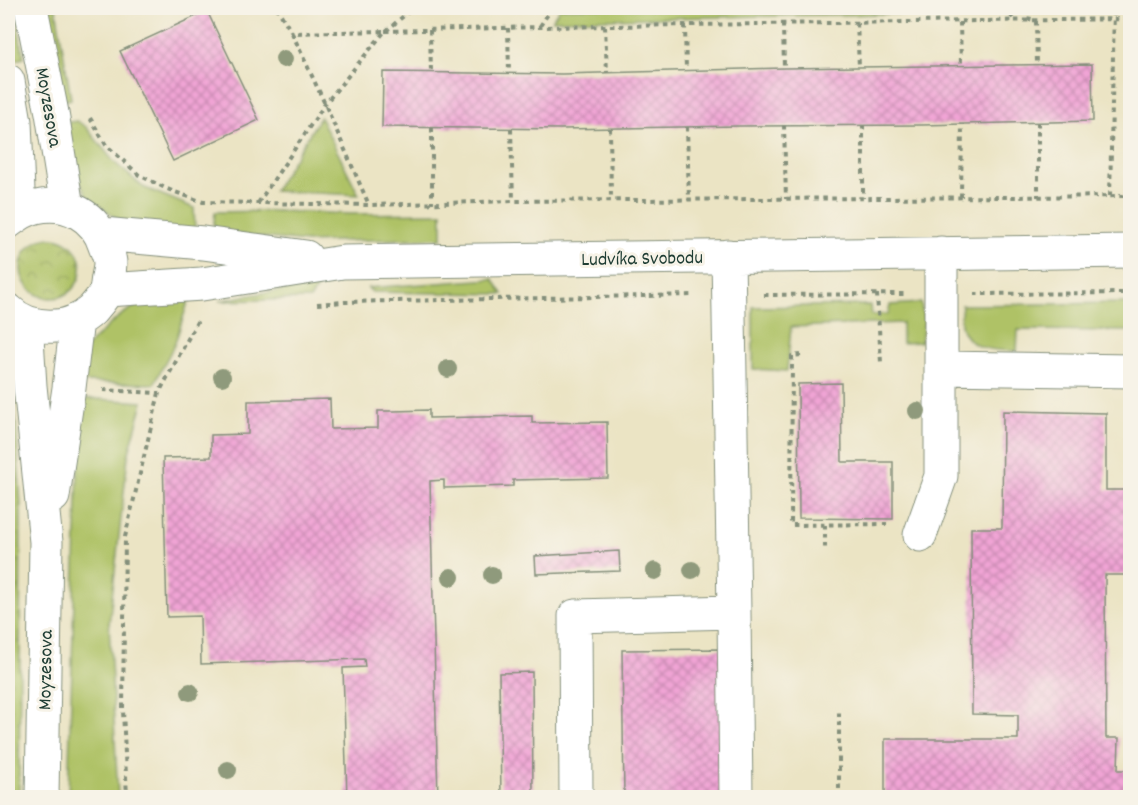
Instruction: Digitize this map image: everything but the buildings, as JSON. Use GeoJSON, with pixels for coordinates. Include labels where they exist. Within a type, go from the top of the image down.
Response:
{"type":"FeatureCollection","features":[{"type":"Feature","properties":{"kind":"street","name":"Moyzesova"},"geometry":{"type":"LineString","coordinates":[[31,8],[67,207]]}},
{"type":"Feature","properties":{"kind":"street","name":"Moyzesova"},"geometry":{"type":"LineString","coordinates":[[8,81],[15,122],[13,218],[34,207],[51,205],[67,207],[81,213],[102,234],[111,261],[106,290],[89,313],[77,320],[61,326],[42,327],[16,316]]}},
{"type":"Feature","properties":{"kind":"street","name":"Ludvíka Svobodu"},"geometry":{"type":"LineString","coordinates":[[102,234],[203,243],[343,262]]}},
{"type":"Feature","properties":{"kind":"street","name":"Ludvíka Svobodu"},"geometry":{"type":"LineString","coordinates":[[106,290],[202,284],[343,262],[1131,251]]}},
{"type":"Feature","properties":{"kind":"street"},"geometry":{"type":"LineString","coordinates":[[908,530],[941,476],[941,253]]}},
{"type":"Feature","properties":{"kind":"street"},"geometry":{"type":"LineString","coordinates":[[728,256],[736,798]]}},
{"type":"Feature","properties":{"kind":"street","name":"Moyzesova"},"geometry":{"type":"LineString","coordinates":[[16,316],[30,386],[46,542],[42,798]]}},
{"type":"Feature","properties":{"kind":"street","name":"Moyzesova"},"geometry":{"type":"LineString","coordinates":[[46,542],[77,320]]}},
{"type":"Feature","properties":{"kind":"street"},"geometry":{"type":"LineString","coordinates":[[941,368],[1131,371]]}},
{"type":"Feature","properties":{"kind":"street"},"geometry":{"type":"LineString","coordinates":[[576,798],[575,616],[734,612]]}},
{"type":"Feature","properties":{"kind":"path"},"geometry":{"type":"LineString","coordinates":[[277,8],[326,104],[369,205]]}},
{"type":"Feature","properties":{"kind":"path"},"geometry":{"type":"LineString","coordinates":[[258,203],[326,104],[385,31],[413,8]]}},
{"type":"Feature","properties":{"kind":"path"},"geometry":{"type":"LineString","coordinates":[[539,27],[552,8]]}},
{"type":"Feature","properties":{"kind":"path"},"geometry":{"type":"LineString","coordinates":[[1004,8],[1016,22]]}},
{"type":"Feature","properties":{"kind":"path"},"geometry":{"type":"LineString","coordinates":[[1029,21],[1032,8]]}},
{"type":"Feature","properties":{"kind":"path"},"geometry":{"type":"LineString","coordinates":[[1110,196],[1114,9],[1119,8]]}},
{"type":"Feature","properties":{"kind":"path"},"geometry":{"type":"LineString","coordinates":[[291,33],[539,27],[1131,19]]}},
{"type":"Feature","properties":{"kind":"path"},"geometry":{"type":"LineString","coordinates":[[1036,21],[1036,64]]}},
{"type":"Feature","properties":{"kind":"path"},"geometry":{"type":"LineString","coordinates":[[960,22],[961,66]]}},
{"type":"Feature","properties":{"kind":"path"},"geometry":{"type":"LineString","coordinates":[[857,23],[859,67]]}},
{"type":"Feature","properties":{"kind":"path"},"geometry":{"type":"LineString","coordinates":[[783,24],[784,68]]}},
{"type":"Feature","properties":{"kind":"path"},"geometry":{"type":"LineString","coordinates":[[605,26],[607,73]]}},
{"type":"Feature","properties":{"kind":"path"},"geometry":{"type":"LineString","coordinates":[[685,26],[686,71]]}},
{"type":"Feature","properties":{"kind":"path"},"geometry":{"type":"LineString","coordinates":[[508,28],[509,73]]}},
{"type":"Feature","properties":{"kind":"path"},"geometry":{"type":"LineString","coordinates":[[430,30],[431,73]]}},
{"type":"Feature","properties":{"kind":"path"},"geometry":{"type":"LineString","coordinates":[[89,116],[106,145],[138,175],[167,189],[203,202],[369,205],[513,201],[1131,196]]}},
{"type":"Feature","properties":{"kind":"path"},"geometry":{"type":"LineString","coordinates":[[1038,122],[1038,197]]}},
{"type":"Feature","properties":{"kind":"path"},"geometry":{"type":"LineString","coordinates":[[961,197],[962,124]]}},
{"type":"Feature","properties":{"kind":"path"},"geometry":{"type":"LineString","coordinates":[[784,125],[786,199]]}},
{"type":"Feature","properties":{"kind":"path"},"geometry":{"type":"LineString","coordinates":[[863,125],[863,198]]}},
{"type":"Feature","properties":{"kind":"path"},"geometry":{"type":"LineString","coordinates":[[687,127],[689,200]]}},
{"type":"Feature","properties":{"kind":"path"},"geometry":{"type":"LineString","coordinates":[[432,128],[432,203]]}},
{"type":"Feature","properties":{"kind":"path"},"geometry":{"type":"LineString","coordinates":[[610,128],[611,200]]}},
{"type":"Feature","properties":{"kind":"path"},"geometry":{"type":"LineString","coordinates":[[511,129],[513,201]]}},
{"type":"Feature","properties":{"kind":"path"},"geometry":{"type":"LineString","coordinates":[[878,294],[881,363]]}},
{"type":"Feature","properties":{"kind":"path"},"geometry":{"type":"LineString","coordinates":[[127,798],[123,710],[125,537],[159,393],[202,312]]}},
{"type":"Feature","properties":{"kind":"path"},"geometry":{"type":"LineString","coordinates":[[801,355],[792,356],[791,525],[908,530]]}},
{"type":"Feature","properties":{"kind":"path"},"geometry":{"type":"LineString","coordinates":[[103,390],[159,393]]}},
{"type":"Feature","properties":{"kind":"path"},"geometry":{"type":"LineString","coordinates":[[825,525],[825,552]]}},
{"type":"Feature","properties":{"kind":"path"},"geometry":{"type":"LineString","coordinates":[[839,711],[839,798]]}},
{"type":"Feature","properties":{"kind":"green space"},"geometry":{"type":"Polygon","coordinates":[[[8,8],[14,8],[24,58],[15,60],[8,8]]]}},
{"type":"Feature","properties":{"kind":"green space"},"geometry":{"type":"Polygon","coordinates":[[[39,8],[56,8],[71,99],[60,102],[39,8]]]}},
{"type":"Feature","properties":{"kind":"green space"},"geometry":{"type":"Polygon","coordinates":[[[560,8],[990,8],[994,12],[552,20],[560,8]]]}},
{"type":"Feature","properties":{"kind":"green space"},"geometry":{"type":"Polygon","coordinates":[[[320,117],[359,195],[274,191],[320,117]]]}},
{"type":"Feature","properties":{"kind":"green space"},"geometry":{"type":"Polygon","coordinates":[[[77,121],[86,127],[114,162],[143,187],[194,208],[195,233],[132,230],[87,196],[74,170],[63,123],[77,121]]]}},
{"type":"Feature","properties":{"kind":"green space"},"geometry":{"type":"Polygon","coordinates":[[[278,211],[350,214],[442,213],[442,238],[306,242],[213,232],[215,212],[278,211]]]}},
{"type":"Feature","properties":{"kind":"green space"},"geometry":{"type":"Polygon","coordinates":[[[45,238],[57,238],[73,246],[79,256],[81,268],[79,280],[73,290],[57,298],[45,298],[29,290],[21,274],[21,262],[29,246],[45,238]]]}},
{"type":"Feature","properties":{"kind":"green space"},"geometry":{"type":"Polygon","coordinates":[[[493,279],[503,294],[372,292],[368,288],[493,279]]]}},
{"type":"Feature","properties":{"kind":"green space"},"geometry":{"type":"Polygon","coordinates":[[[318,287],[310,299],[219,301],[268,292],[318,287]]]}},
{"type":"Feature","properties":{"kind":"green space"},"geometry":{"type":"Polygon","coordinates":[[[189,299],[175,343],[154,384],[84,382],[85,348],[115,320],[141,304],[156,300],[189,299]]]}},
{"type":"Feature","properties":{"kind":"green space"},"geometry":{"type":"Polygon","coordinates":[[[921,303],[924,322],[921,342],[902,343],[902,323],[791,327],[787,371],[753,369],[753,307],[870,305],[871,315],[888,314],[890,305],[921,303]]]}},
{"type":"Feature","properties":{"kind":"green space"},"geometry":{"type":"Polygon","coordinates":[[[1130,303],[1130,331],[1018,330],[1017,351],[991,349],[975,344],[964,333],[961,323],[962,305],[1130,303]]]}},
{"type":"Feature","properties":{"kind":"green space"},"geometry":{"type":"Polygon","coordinates":[[[14,393],[21,507],[19,797],[8,798],[8,394],[14,393]]]}},
{"type":"Feature","properties":{"kind":"green space"},"geometry":{"type":"Polygon","coordinates":[[[80,398],[143,402],[128,456],[109,624],[118,797],[68,798],[80,398]]]}}]}
